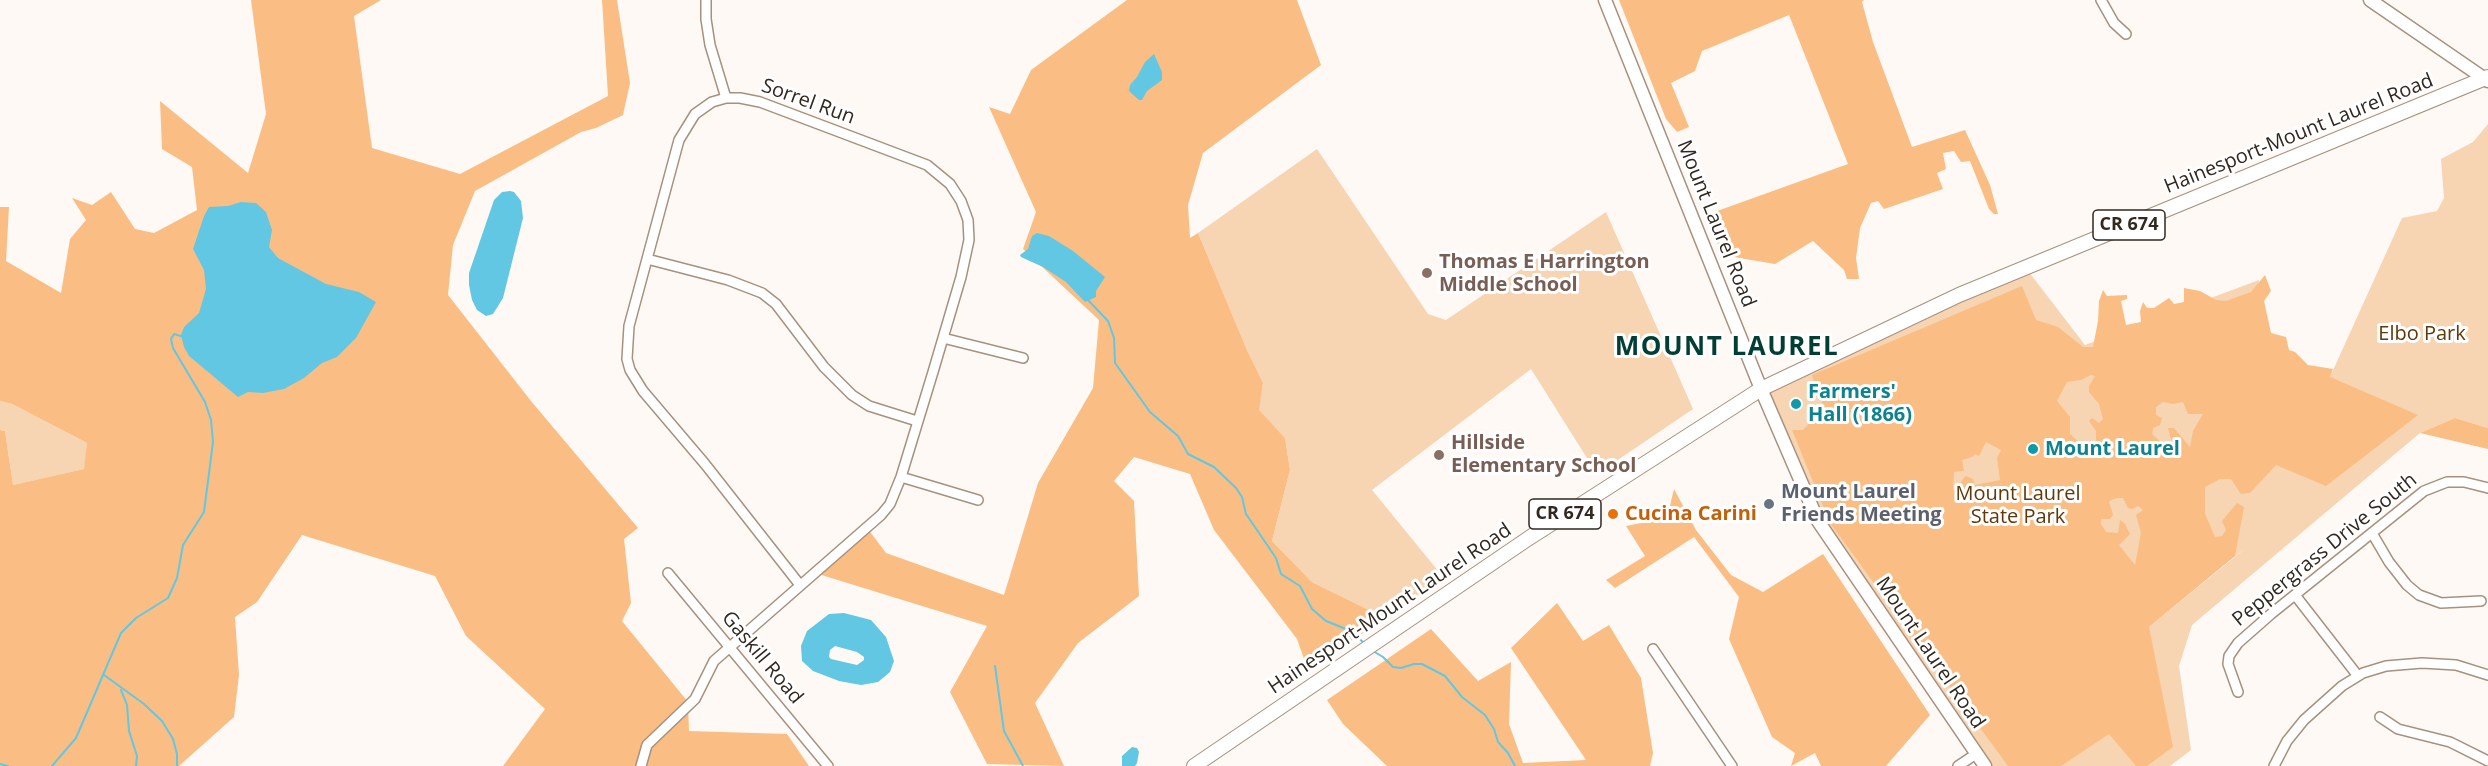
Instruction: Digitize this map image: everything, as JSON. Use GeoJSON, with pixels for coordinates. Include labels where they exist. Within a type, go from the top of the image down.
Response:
{"type":"FeatureCollection","features":[{"type":"Feature","properties":{"kind":"main road","name":"Mount Laurel Road"},"geometry":{"type":"LineString","coordinates":[[1605,0],[1761,388],[1822,529],[1985,766]]}},
{"type":"Feature","properties":{"kind":"main road"},"geometry":{"type":"LineString","coordinates":[[2370,0],[2487,79]]}},
{"type":"Feature","properties":{"kind":"main road","name":"Hainesport-Mount Laurel Road"},"geometry":{"type":"LineString","coordinates":[[1194,766],[1550,524],[1761,388],[1959,295],[2487,79]]}},
{"type":"Feature","properties":{"kind":"street"},"geometry":{"type":"LineString","coordinates":[[706,0],[709,36],[726,98],[695,114],[683,131],[673,159],[627,337],[627,359],[630,370],[643,391],[705,464],[800,585]]}},
{"type":"Feature","properties":{"kind":"street"},"geometry":{"type":"LineString","coordinates":[[2101,0],[2114,23],[2126,34]]}},
{"type":"Feature","properties":{"kind":"street","name":"Sorrel Run"},"geometry":{"type":"LineString","coordinates":[[641,766],[647,745],[691,704],[707,672],[730,646],[886,511],[902,477],[961,277],[969,240],[965,210],[950,184],[936,170],[919,161],[760,102],[726,98]]}},
{"type":"Feature","properties":{"kind":"street"},"geometry":{"type":"LineString","coordinates":[[647,259],[729,280],[762,293],[776,304],[824,367],[852,395],[869,406],[917,421]]}},
{"type":"Feature","properties":{"kind":"street"},"geometry":{"type":"LineString","coordinates":[[943,338],[1023,358]]}},
{"type":"Feature","properties":{"kind":"street"},"geometry":{"type":"LineString","coordinates":[[902,477],[978,500]]}},
{"type":"Feature","properties":{"kind":"street","name":"Peppergrass Drive South"},"geometry":{"type":"LineString","coordinates":[[2238,692],[2228,664],[2233,649],[2244,637],[2295,595],[2431,487],[2455,482],[2488,488]]}},
{"type":"Feature","properties":{"kind":"street"},"geometry":{"type":"LineString","coordinates":[[2372,533],[2388,562],[2407,585],[2419,595],[2441,603],[2481,601]]}},
{"type":"Feature","properties":{"kind":"street","name":"Gaskill Road"},"geometry":{"type":"LineString","coordinates":[[668,573],[828,766]]}},
{"type":"Feature","properties":{"kind":"street"},"geometry":{"type":"LineString","coordinates":[[2295,595],[2358,676]]}},
{"type":"Feature","properties":{"kind":"street"},"geometry":{"type":"LineString","coordinates":[[1653,650],[1732,766]]}},
{"type":"Feature","properties":{"kind":"street"},"geometry":{"type":"LineString","coordinates":[[2274,766],[2280,752],[2295,730],[2333,694],[2358,676],[2380,667],[2410,663],[2456,665],[2488,675]]}},
{"type":"Feature","properties":{"kind":"street"},"geometry":{"type":"LineString","coordinates":[[2380,717],[2398,729],[2450,742],[2488,761]]}},
{"type":"Feature","properties":{"kind":"street"},"geometry":{"type":"LineString","coordinates":[[1958,766],[1976,754]]}},
{"type":"Feature","properties":{"kind":"green space"},"geometry":{"type":"Polygon","coordinates":[[[251,0],[381,0],[354,16],[372,148],[460,174],[608,96],[602,0],[617,0],[630,83],[623,115],[596,128],[581,132],[475,191],[453,245],[448,295],[531,401],[638,528],[624,539],[631,603],[622,621],[688,702],[689,731],[787,734],[809,766],[503,766],[545,709],[466,636],[435,576],[302,535],[257,602],[235,617],[239,675],[234,717],[179,766],[0,766],[0,430],[5,431],[13,485],[84,469],[87,443],[12,404],[0,401],[0,207],[9,207],[6,261],[61,293],[70,239],[86,220],[72,198],[92,205],[111,192],[135,229],[154,233],[197,210],[192,167],[162,149],[160,101],[248,173],[266,114],[251,0]]]}},
{"type":"Feature","properties":{"kind":"green space"},"geometry":{"type":"Polygon","coordinates":[[[1127,0],[1297,0],[1321,65],[1203,153],[1188,205],[1190,238],[1198,233],[1263,383],[1259,410],[1285,438],[1290,470],[1272,541],[1312,582],[1375,613],[1388,616],[1308,670],[1297,639],[1214,530],[1190,474],[1134,457],[1114,481],[1134,501],[1139,596],[1078,643],[1035,703],[1064,766],[987,764],[950,692],[987,626],[815,573],[868,529],[886,553],[1004,595],[1038,483],[1093,388],[1099,320],[1023,249],[1036,212],[989,107],[1010,114],[1031,70],[1127,0]]]}},
{"type":"Feature","properties":{"kind":"green space"},"geometry":{"type":"Polygon","coordinates":[[[1619,0],[1864,0],[1862,2],[1873,42],[1912,147],[1965,130],[1990,185],[1998,214],[1994,214],[1989,209],[1970,161],[1961,162],[1954,151],[1943,153],[1946,169],[1937,173],[1943,189],[1884,209],[1878,201],[1871,203],[1860,228],[1856,258],[1859,279],[1847,279],[1844,270],[1813,241],[1775,264],[1722,255],[1706,215],[1848,164],[1789,15],[1702,51],[1695,71],[1671,83],[1689,127],[1677,132],[1666,119],[1619,0]]]}},
{"type":"Feature","properties":{"kind":"green space","name":"Mount Laurel State Park"},"geometry":{"type":"Polygon","coordinates":[[[2488,124],[2488,428],[2455,418],[2420,433],[2192,625],[2179,666],[2191,750],[2170,766],[1988,766],[1823,529],[1761,389],[2025,267],[2085,345],[2259,280],[2254,344],[2330,377],[2402,218],[2437,211],[2444,198],[2441,159],[2473,142],[2488,124]],[[2247,547],[2139,630],[2149,627],[2247,547]]]}},
{"type":"Feature","properties":{"kind":"green space"},"geometry":{"type":"Polygon","coordinates":[[[1317,149],[1428,314],[1446,320],[1606,212],[1693,409],[1597,474],[1531,369],[1372,490],[1444,578],[1388,616],[1375,613],[1312,582],[1272,541],[1290,470],[1285,438],[1258,410],[1263,383],[1198,233],[1317,149]]]}},
{"type":"Feature","properties":{"kind":"green space","name":"Mount Laurel State Park"},"geometry":{"type":"Polygon","coordinates":[[[2265,275],[2271,291],[2264,301],[2271,333],[2286,337],[2289,350],[2295,352],[2308,365],[2333,369],[2330,377],[2418,415],[2326,486],[2276,465],[2250,493],[2241,494],[2231,479],[2220,479],[2205,487],[2205,514],[2215,537],[2222,536],[2226,530],[2222,521],[2237,503],[2244,507],[2235,556],[2149,627],[2173,747],[2147,766],[2136,766],[2109,734],[2061,766],[2008,766],[1830,523],[1792,430],[1803,430],[1824,408],[1812,375],[2022,286],[2036,320],[2058,327],[2083,347],[2093,347],[2099,301],[2103,290],[2107,296],[2127,295],[2127,299],[2121,301],[2126,325],[2141,322],[2140,311],[2143,302],[2147,308],[2154,308],[2169,298],[2174,304],[2184,302],[2184,288],[2200,291],[2216,300],[2226,301],[2251,292],[2265,275]],[[2091,375],[2081,380],[2067,382],[2057,401],[2070,417],[2070,434],[2083,446],[2096,442],[2096,431],[2089,421],[2092,418],[2099,423],[2103,419],[2099,404],[2089,392],[2089,386],[2095,376],[2091,375]],[[2163,402],[2156,407],[2156,415],[2162,418],[2160,425],[2153,428],[2152,434],[2166,447],[2173,447],[2168,428],[2174,428],[2190,447],[2193,431],[2203,414],[2188,414],[2183,402],[2173,404],[2163,402]],[[1986,442],[1979,456],[1975,454],[1962,460],[1964,471],[1954,472],[1953,490],[1958,489],[1966,476],[1973,479],[1975,485],[2000,480],[1997,458],[2001,450],[1986,442]],[[2123,498],[2109,501],[2113,515],[2110,519],[2101,519],[2101,524],[2106,532],[2118,533],[2120,520],[2125,524],[2130,534],[2119,545],[2135,565],[2141,533],[2136,515],[2143,510],[2138,506],[2128,508],[2123,498]]]}},
{"type":"Feature","properties":{"kind":"green space"},"geometry":{"type":"Polygon","coordinates":[[[0,401],[12,404],[87,443],[85,469],[13,485],[5,431],[0,430],[0,401]]]}},
{"type":"Feature","properties":{"kind":"green space"},"geometry":{"type":"Polygon","coordinates":[[[2455,418],[2488,428],[2488,449],[2420,433],[2455,418]]]}},
{"type":"Feature","properties":{"kind":"green space"},"geometry":{"type":"Polygon","coordinates":[[[1674,489],[1696,530],[1731,575],[1763,592],[1823,554],[1930,715],[1886,766],[1821,766],[1815,753],[1791,766],[1795,753],[1772,737],[1729,639],[1739,597],[1694,537],[1615,588],[1606,580],[1645,556],[1626,526],[1667,518],[1674,489]]]}},
{"type":"Feature","properties":{"kind":"green space"},"geometry":{"type":"Polygon","coordinates":[[[1557,603],[1583,641],[1609,625],[1641,678],[1653,753],[1650,766],[1387,766],[1343,724],[1327,700],[1431,629],[1478,681],[1511,662],[1509,724],[1523,763],[1586,760],[1511,648],[1557,603]]]}},
{"type":"Feature","properties":{"kind":"water"},"geometry":{"type":"Polygon","coordinates":[[[1154,54],[1162,72],[1162,80],[1147,91],[1142,100],[1139,100],[1129,91],[1130,85],[1145,62],[1154,54]]]}},
{"type":"Feature","properties":{"kind":"water"},"geometry":{"type":"Polygon","coordinates":[[[502,192],[514,192],[521,201],[523,218],[503,298],[493,314],[486,316],[477,310],[472,300],[469,273],[494,200],[502,192]]]}},
{"type":"Feature","properties":{"kind":"water"},"geometry":{"type":"Polygon","coordinates":[[[241,202],[256,203],[266,212],[272,230],[269,247],[278,258],[326,284],[359,292],[376,302],[356,338],[337,357],[322,363],[304,378],[284,389],[263,393],[248,392],[238,397],[189,356],[181,335],[184,327],[199,313],[206,289],[204,270],[193,249],[204,216],[209,207],[228,206],[241,202]]]}},
{"type":"Feature","properties":{"kind":"water"},"geometry":{"type":"Polygon","coordinates":[[[1037,233],[1049,236],[1073,251],[1105,277],[1096,291],[1096,297],[1085,302],[1066,282],[1043,267],[1021,257],[1020,255],[1028,249],[1032,236],[1037,233]]]}},
{"type":"Feature","properties":{"kind":"water"},"geometry":{"type":"Polygon","coordinates":[[[844,613],[871,620],[886,637],[894,661],[890,672],[878,682],[861,685],[839,681],[813,671],[802,661],[801,646],[807,631],[829,614],[844,613]],[[835,646],[830,650],[829,657],[857,665],[864,660],[864,657],[857,652],[835,646]]]}},
{"type":"Feature","properties":{"kind":"water"},"geometry":{"type":"Polygon","coordinates":[[[1132,747],[1137,748],[1139,752],[1137,763],[1135,766],[1122,766],[1122,756],[1132,747]]]}},
{"type":"Feature","properties":{"kind":"waterway"},"geometry":{"type":"LineString","coordinates":[[1087,299],[1108,321],[1114,338],[1115,363],[1150,412],[1178,436],[1188,454],[1214,467],[1236,488],[1242,497],[1246,514],[1276,558],[1281,574],[1300,586],[1312,609],[1326,621],[1351,631],[1364,643]]}},
{"type":"Feature","properties":{"kind":"waterway"},"geometry":{"type":"LineString","coordinates":[[52,766],[76,738],[121,633],[136,618],[168,598],[177,578],[183,545],[204,512],[213,442],[211,420],[205,402],[173,348],[171,339],[174,334],[184,337]]}},
{"type":"Feature","properties":{"kind":"waterway"},"geometry":{"type":"LineString","coordinates":[[1373,651],[1393,667],[1401,668],[1422,664],[1445,676],[1462,697],[1485,715],[1494,729],[1498,742],[1508,753],[1515,766]]}},
{"type":"Feature","properties":{"kind":"waterway"},"geometry":{"type":"LineString","coordinates":[[995,666],[1004,731],[1023,766]]}},
{"type":"Feature","properties":{"kind":"waterway"},"geometry":{"type":"LineString","coordinates":[[104,675],[144,704],[162,721],[173,739],[177,766]]}},
{"type":"Feature","properties":{"kind":"waterway"},"geometry":{"type":"LineString","coordinates":[[121,690],[127,705],[129,731],[137,756],[136,766]]}},
{"type":"Feature","properties":{"kind":"waterway"},"geometry":{"type":"LineString","coordinates":[[0,764],[8,766]]}},
{"type":"Feature","properties":{"kind":"place","name":"Thomas E Harrington Middle School"},"geometry":{"type":"Point","coordinates":[1427,273]}},
{"type":"Feature","properties":{"kind":"place","name":"Farmers' Hall (1866)"},"geometry":{"type":"Point","coordinates":[1796,404]}},
{"type":"Feature","properties":{"kind":"place","name":"Mount Laurel"},"geometry":{"type":"Point","coordinates":[2033,449]}},
{"type":"Feature","properties":{"kind":"place","name":"Hillside Elementary School"},"geometry":{"type":"Point","coordinates":[1439,455]}},
{"type":"Feature","properties":{"kind":"place","name":"Mount Laurel Friends Meeting"},"geometry":{"type":"Point","coordinates":[1769,504]}},
{"type":"Feature","properties":{"kind":"place","name":"Cucina Carini"},"geometry":{"type":"Point","coordinates":[1613,514]}},
{"type":"Feature","properties":{"kind":"district","name":"MOUNT LAUREL"},"geometry":{"type":"Point","coordinates":[1727,348]}},
{"type":"Feature","properties":{"kind":"park label","name":"Elbo Park"},"geometry":{"type":"Point","coordinates":[2422,334]}}]}
